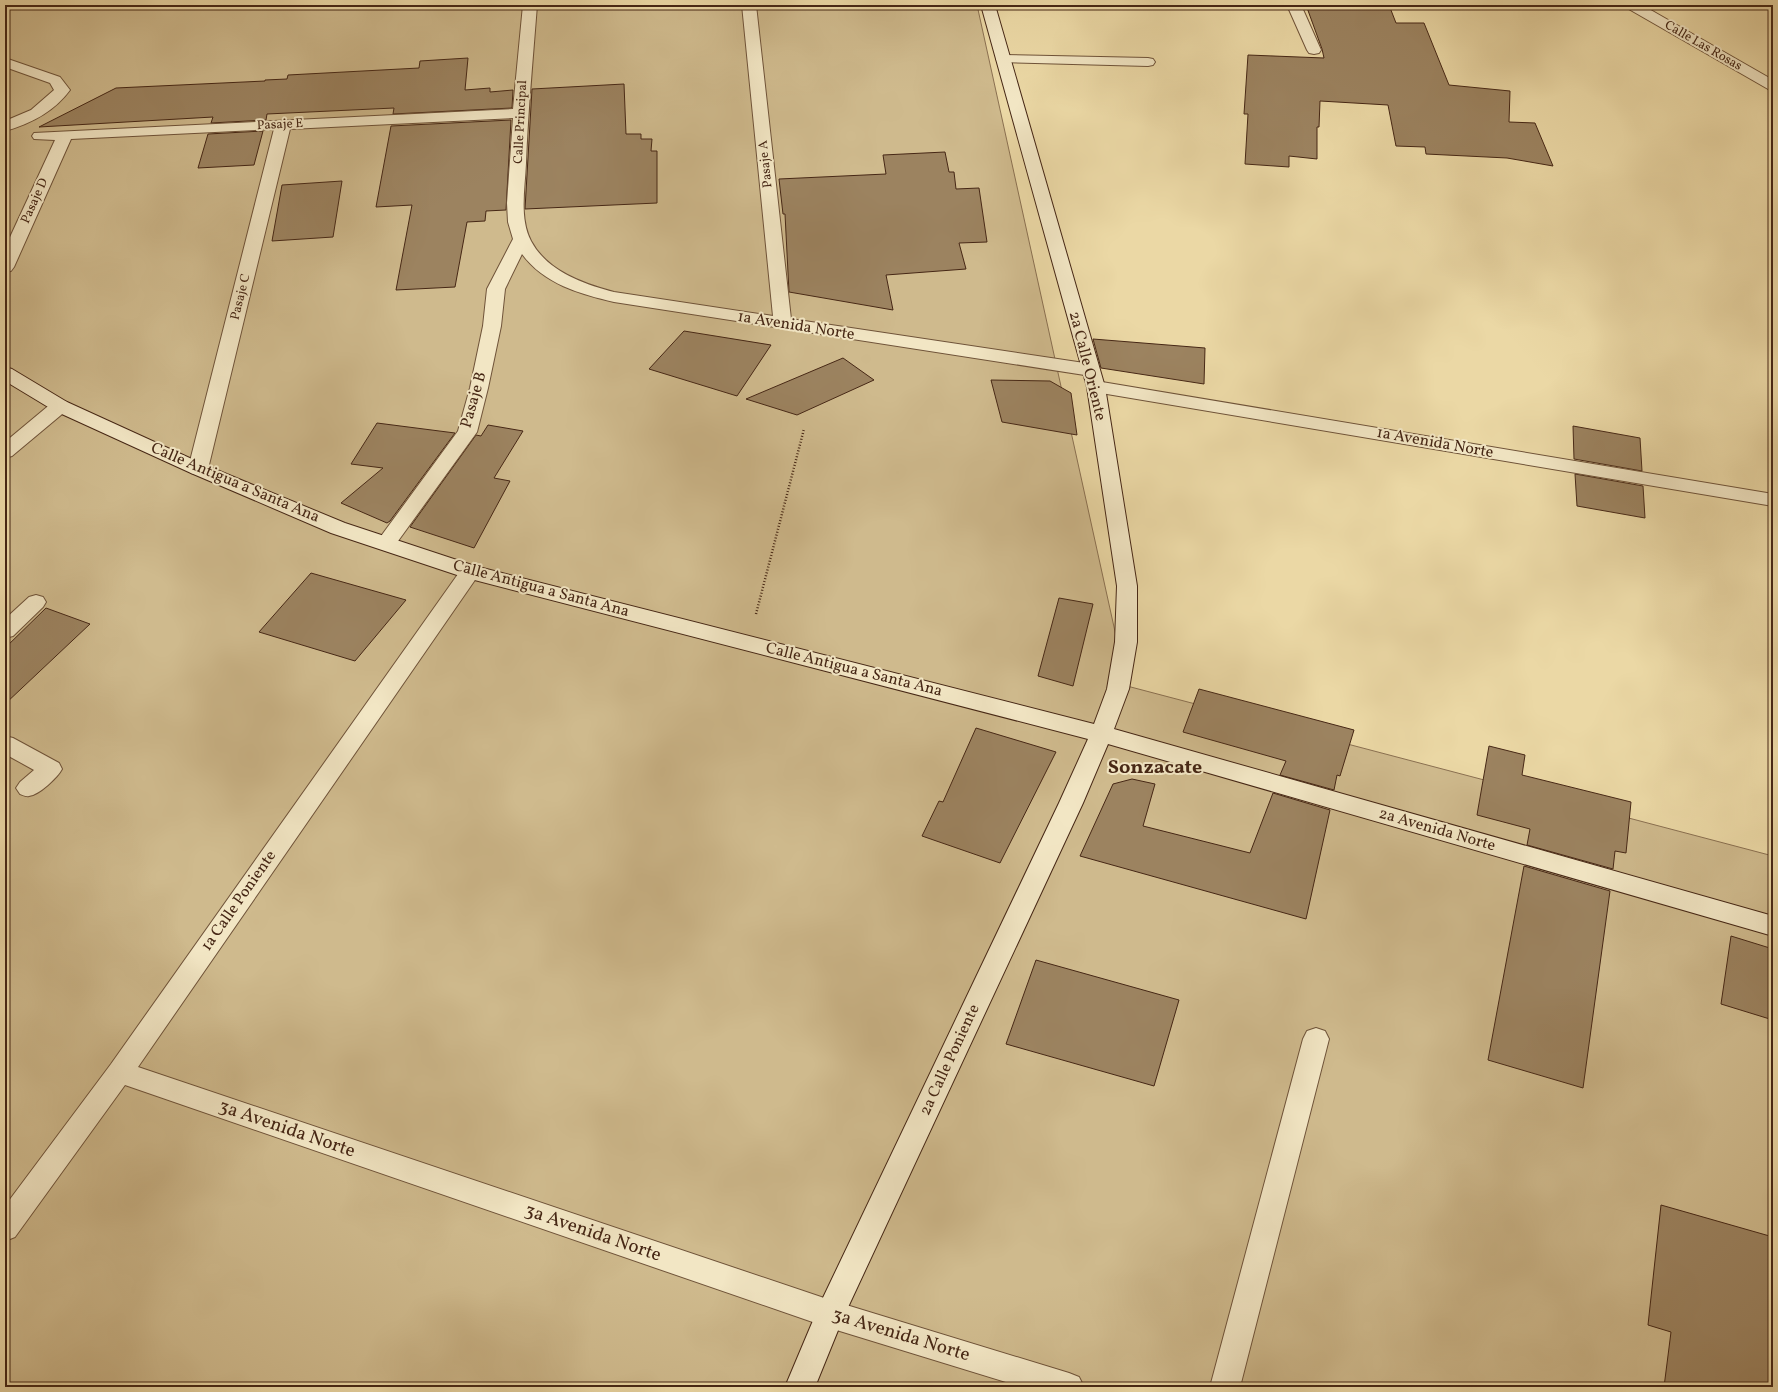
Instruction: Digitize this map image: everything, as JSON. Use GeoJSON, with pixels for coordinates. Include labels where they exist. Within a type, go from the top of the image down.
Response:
{"type":"FeatureCollection","features":[{"type":"Feature","properties":{"kind":"street","name":"Calle Principal"},"geometry":{"type":"LineString","coordinates":[[522,239],[516,216],[520,113],[530,5]]}},
{"type":"Feature","properties":{"kind":"street","name":"Pasaje A"},"geometry":{"type":"LineString","coordinates":[[750,5],[783,324]]}},
{"type":"Feature","properties":{"kind":"street","name":"2a Calle Oriente"},"geometry":{"type":"LineString","coordinates":[[988,5],[1093,378],[1127,586],[1126,642],[1118,689],[1101,734]]}},
{"type":"Feature","properties":{"kind":"street"},"geometry":{"type":"LineString","coordinates":[[1294,5],[1314,50]]}},
{"type":"Feature","properties":{"kind":"street","name":"Calle Las Rosas"},"geometry":{"type":"LineString","coordinates":[[1632,5],[1773,86]]}},
{"type":"Feature","properties":{"kind":"street"},"geometry":{"type":"LineString","coordinates":[[1003,58],[1148,62]]}},
{"type":"Feature","properties":{"kind":"street"},"geometry":{"type":"LineString","coordinates":[[5,62],[55,80],[62,90],[48,105],[11,125]]}},
{"type":"Feature","properties":{"kind":"street","name":"Pasaje E"},"geometry":{"type":"LineString","coordinates":[[40,136],[520,113]]}},
{"type":"Feature","properties":{"kind":"street","name":"Pasaje C"},"geometry":{"type":"LineString","coordinates":[[198,468],[283,125]]}},
{"type":"Feature","properties":{"kind":"street","name":"Pasaje D"},"geometry":{"type":"LineString","coordinates":[[5,267],[65,136]]}},
{"type":"Feature","properties":{"kind":"street","name":"1a Avenida Norte"},"geometry":{"type":"LineString","coordinates":[[522,239],[533,256],[554,276],[581,289],[614,297],[783,324],[1093,378],[1773,500]]}},
{"type":"Feature","properties":{"kind":"street","name":"Pasaje B"},"geometry":{"type":"LineString","coordinates":[[386,543],[467,432],[480,388],[492,326],[496,289],[522,239]]}},
{"type":"Feature","properties":{"kind":"street","name":"Calle Antigua a Santa Ana"},"geometry":{"type":"LineString","coordinates":[[5,373],[60,406],[198,468],[338,528],[470,572],[1101,734]]}},
{"type":"Feature","properties":{"kind":"street"},"geometry":{"type":"LineString","coordinates":[[5,452],[60,406]]}},
{"type":"Feature","properties":{"kind":"street","name":"1a Calle Poniente"},"geometry":{"type":"LineString","coordinates":[[5,1228],[120,1072],[470,572]]}},
{"type":"Feature","properties":{"kind":"street"},"geometry":{"type":"LineString","coordinates":[[5,631],[36,602]]}},
{"type":"Feature","properties":{"kind":"street","name":"2a Avenida Norte"},"geometry":{"type":"LineString","coordinates":[[1101,734],[1773,926]]}},
{"type":"Feature","properties":{"kind":"street","name":"2a Calle Poniente"},"geometry":{"type":"LineString","coordinates":[[800,1387],[830,1314],[1068,809],[1101,734]]}},
{"type":"Feature","properties":{"kind":"street"},"geometry":{"type":"LineString","coordinates":[[5,744],[51,769],[28,788]]}},
{"type":"Feature","properties":{"kind":"street"},"geometry":{"type":"LineString","coordinates":[[1225,1387],[1316,1039]]}},
{"type":"Feature","properties":{"kind":"street","name":"3a Avenida Norte"},"geometry":{"type":"LineString","coordinates":[[120,1072],[830,1314],[1069,1387]]}},
{"type":"Feature","properties":{"kind":"path"},"geometry":{"type":"LineString","coordinates":[[748,643],[804,429]]}},
{"type":"Feature","properties":{"kind":"shaded area"},"geometry":{"type":"Polygon","coordinates":[[[5,5],[977,5],[1127,686],[1773,856],[1773,1387],[5,1387],[5,5]]]}},
{"type":"Feature","properties":{"kind":"building"},"geometry":{"type":"Polygon","coordinates":[[[1306,5],[1389,5],[1396,23],[1424,23],[1449,85],[1510,91],[1509,122],[1535,123],[1553,166],[1507,158],[1426,154],[1425,147],[1396,146],[1388,105],[1320,101],[1319,127],[1317,127],[1317,159],[1289,156],[1289,167],[1245,164],[1248,114],[1244,114],[1248,55],[1324,58],[1306,5]]]}},
{"type":"Feature","properties":{"kind":"building"},"geometry":{"type":"Polygon","coordinates":[[[468,58],[465,90],[490,88],[490,92],[513,90],[512,108],[393,114],[394,108],[267,114],[266,120],[211,123],[213,117],[39,127],[116,88],[265,81],[287,79],[288,75],[419,68],[420,61],[468,58]]]}},
{"type":"Feature","properties":{"kind":"building"},"geometry":{"type":"Polygon","coordinates":[[[624,84],[626,134],[641,134],[641,139],[652,139],[651,151],[657,151],[657,203],[525,209],[532,89],[624,84]]]}},
{"type":"Feature","properties":{"kind":"building"},"geometry":{"type":"Polygon","coordinates":[[[511,120],[506,210],[486,211],[485,221],[467,222],[455,287],[396,290],[412,205],[376,207],[391,126],[511,120]]]}},
{"type":"Feature","properties":{"kind":"building"},"geometry":{"type":"Polygon","coordinates":[[[263,131],[254,165],[198,168],[208,134],[263,131]]]}},
{"type":"Feature","properties":{"kind":"building"},"geometry":{"type":"Polygon","coordinates":[[[945,152],[949,172],[954,172],[956,189],[979,188],[987,242],[959,243],[966,269],[886,275],[893,310],[789,292],[785,214],[783,214],[779,179],[886,174],[883,155],[945,152]]]}},
{"type":"Feature","properties":{"kind":"building"},"geometry":{"type":"Polygon","coordinates":[[[342,181],[333,237],[272,241],[282,185],[342,181]]]}},
{"type":"Feature","properties":{"kind":"building"},"geometry":{"type":"Polygon","coordinates":[[[684,331],[771,345],[737,396],[649,369],[684,331]]]}},
{"type":"Feature","properties":{"kind":"building"},"geometry":{"type":"Polygon","coordinates":[[[1093,339],[1205,348],[1204,384],[1101,368],[1093,339]]]}},
{"type":"Feature","properties":{"kind":"building"},"geometry":{"type":"Polygon","coordinates":[[[843,358],[874,380],[797,415],[746,399],[843,358]]]}},
{"type":"Feature","properties":{"kind":"building"},"geometry":{"type":"Polygon","coordinates":[[[991,380],[1050,381],[1071,393],[1077,435],[1002,422],[991,380]]]}},
{"type":"Feature","properties":{"kind":"building"},"geometry":{"type":"Polygon","coordinates":[[[377,423],[455,433],[387,523],[341,503],[383,468],[351,464],[377,423]]]}},
{"type":"Feature","properties":{"kind":"building"},"geometry":{"type":"Polygon","coordinates":[[[488,425],[523,431],[494,478],[510,481],[474,548],[410,527],[476,435],[481,436],[488,425]]]}},
{"type":"Feature","properties":{"kind":"building"},"geometry":{"type":"Polygon","coordinates":[[[1573,426],[1640,438],[1642,471],[1574,459],[1573,426]]]}},
{"type":"Feature","properties":{"kind":"building"},"geometry":{"type":"Polygon","coordinates":[[[1575,474],[1643,486],[1645,518],[1577,506],[1575,474]]]}},
{"type":"Feature","properties":{"kind":"building"},"geometry":{"type":"Polygon","coordinates":[[[311,573],[406,600],[355,661],[259,632],[311,573]]]}},
{"type":"Feature","properties":{"kind":"building"},"geometry":{"type":"Polygon","coordinates":[[[1059,598],[1093,604],[1073,686],[1038,676],[1059,598]]]}},
{"type":"Feature","properties":{"kind":"building"},"geometry":{"type":"Polygon","coordinates":[[[46,608],[90,624],[5,704],[5,648],[46,608]]]}},
{"type":"Feature","properties":{"kind":"building"},"geometry":{"type":"Polygon","coordinates":[[[1199,689],[1354,730],[1340,776],[1337,775],[1334,790],[1280,775],[1286,761],[1183,732],[1199,689]]]}},
{"type":"Feature","properties":{"kind":"building"},"geometry":{"type":"Polygon","coordinates":[[[976,728],[1056,752],[1000,863],[922,836],[939,801],[943,802],[976,728]]]}},
{"type":"Feature","properties":{"kind":"building"},"geometry":{"type":"Polygon","coordinates":[[[1489,746],[1525,755],[1522,775],[1631,802],[1626,853],[1615,851],[1613,869],[1527,845],[1530,829],[1477,815],[1489,746]]]}},
{"type":"Feature","properties":{"kind":"building"},"geometry":{"type":"Polygon","coordinates":[[[1132,779],[1155,784],[1143,826],[1250,853],[1273,793],[1330,810],[1306,919],[1080,856],[1113,784],[1132,779]]]}},
{"type":"Feature","properties":{"kind":"building"},"geometry":{"type":"Polygon","coordinates":[[[1524,866],[1610,891],[1583,1088],[1488,1060],[1524,866]]]}},
{"type":"Feature","properties":{"kind":"building"},"geometry":{"type":"Polygon","coordinates":[[[1731,936],[1773,949],[1773,1020],[1721,1004],[1731,936]]]}},
{"type":"Feature","properties":{"kind":"building"},"geometry":{"type":"Polygon","coordinates":[[[1036,960],[1179,1000],[1154,1086],[1006,1044],[1036,960]]]}},
{"type":"Feature","properties":{"kind":"building"},"geometry":{"type":"Polygon","coordinates":[[[1661,1205],[1773,1237],[1773,1387],[1664,1387],[1671,1332],[1648,1325],[1661,1205]]]}},
{"type":"Feature","properties":{"kind":"district","name":"Sonzacate"},"geometry":{"type":"Point","coordinates":[1155,768]}}]}
